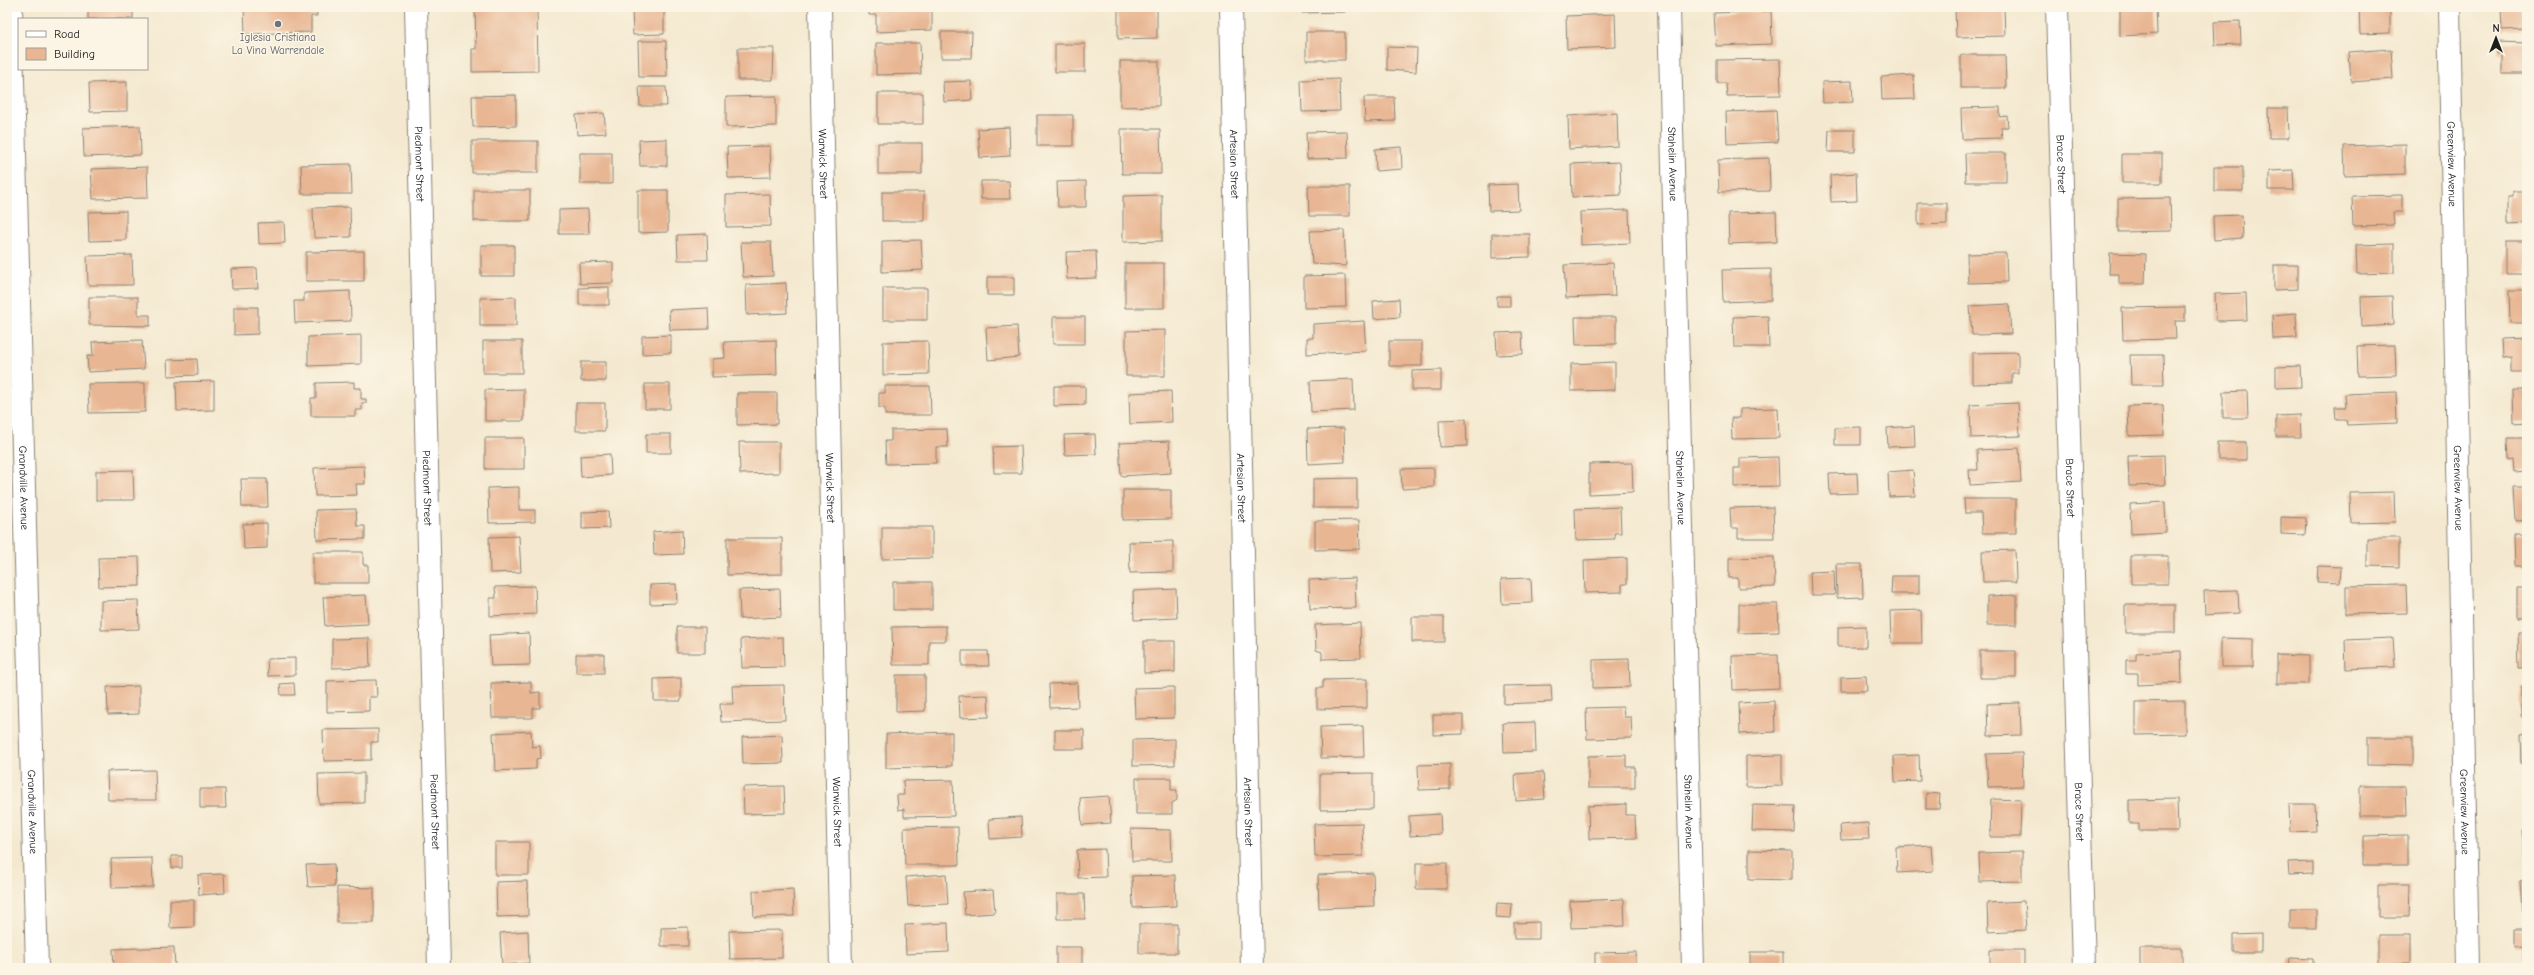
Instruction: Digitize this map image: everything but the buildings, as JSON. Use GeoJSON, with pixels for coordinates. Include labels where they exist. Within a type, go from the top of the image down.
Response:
{"type":"FeatureCollection","features":[{"type":"Feature","properties":{"kind":"street","name":"Grandville Avenue"},"geometry":{"type":"LineString","coordinates":[[11,7],[37,968]]}},
{"type":"Feature","properties":{"kind":"street","name":"Piedmont Street"},"geometry":{"type":"LineString","coordinates":[[416,7],[439,968]]}},
{"type":"Feature","properties":{"kind":"street","name":"Warwick Street"},"geometry":{"type":"LineString","coordinates":[[820,7],[841,968]]}},
{"type":"Feature","properties":{"kind":"street","name":"Artesian Street"},"geometry":{"type":"LineString","coordinates":[[1231,7],[1252,968]]}},
{"type":"Feature","properties":{"kind":"street","name":"Stahelin Avenue"},"geometry":{"type":"LineString","coordinates":[[1668,7],[1693,968]]}},
{"type":"Feature","properties":{"kind":"street","name":"Brace Street"},"geometry":{"type":"LineString","coordinates":[[2058,7],[2084,968]]}},
{"type":"Feature","properties":{"kind":"street","name":"Greenview Avenue"},"geometry":{"type":"LineString","coordinates":[[2449,7],[2468,968]]}},
{"type":"Feature","properties":{"kind":"place","name":"Iglesia Cristiana La Vina Warrendale"},"geometry":{"type":"Point","coordinates":[278,24]}}]}
